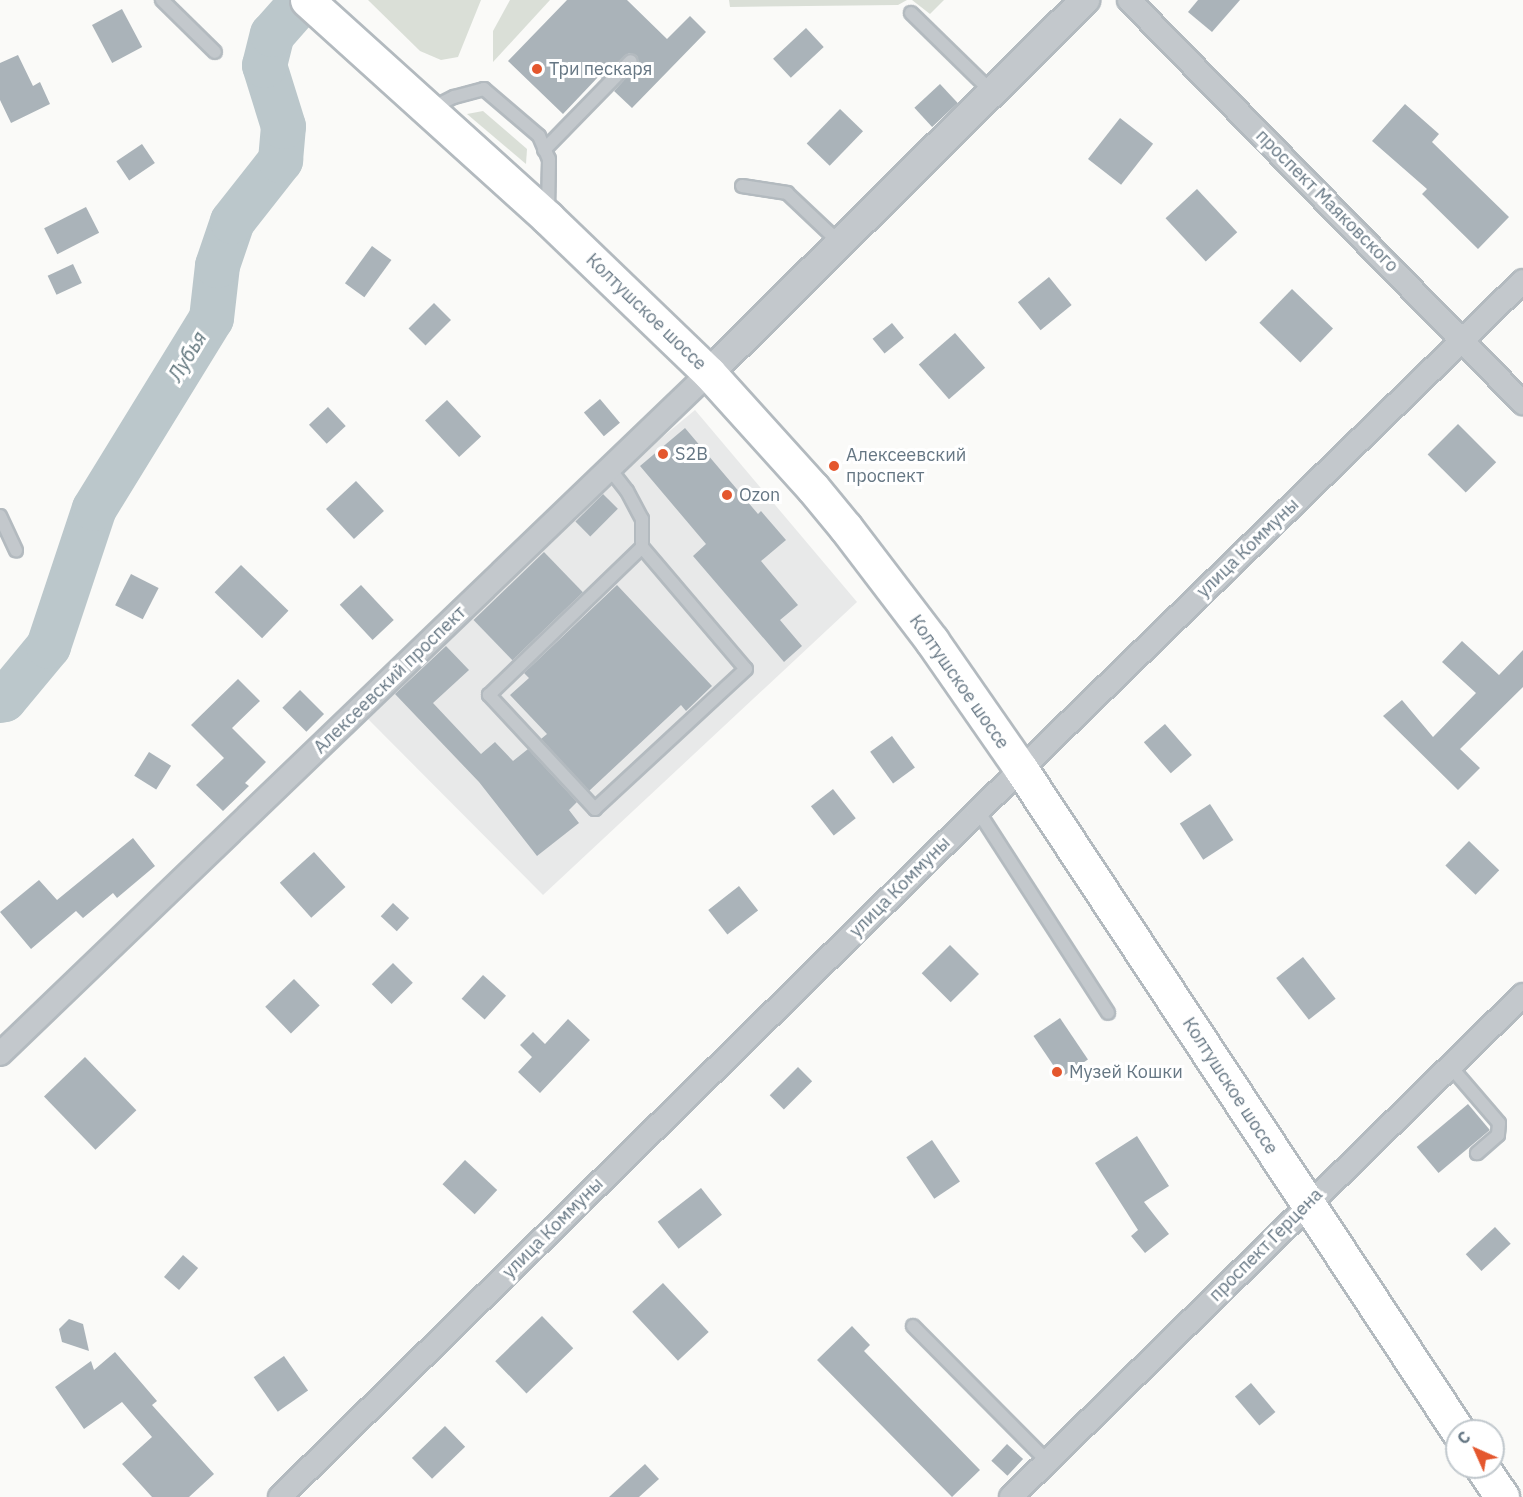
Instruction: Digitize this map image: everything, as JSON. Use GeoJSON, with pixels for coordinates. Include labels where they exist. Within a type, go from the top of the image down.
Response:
{"type":"FeatureCollection","features":[{"type":"Feature","properties":{"kind":"main road","name":"Колтушское шоссе"},"geometry":{"type":"LineString","coordinates":[[307,0],[548,218],[709,373],[846,528],[932,641],[1021,769],[1450,1419]]}},
{"type":"Feature","properties":{"kind":"main road"},"geometry":{"type":"LineString","coordinates":[[1490,1479],[1502,1497]]}},
{"type":"Feature","properties":{"kind":"street","name":"Алексеевский проспект"},"geometry":{"type":"LineString","coordinates":[[0,1054],[709,373],[1084,0]]}},
{"type":"Feature","properties":{"kind":"street","name":"проспект Маяковского"},"geometry":{"type":"LineString","coordinates":[[1129,0],[1463,339],[1523,403]]}},
{"type":"Feature","properties":{"kind":"street","name":"улица Коммуны"},"geometry":{"type":"LineString","coordinates":[[280,1497],[978,810],[1523,281]]}},
{"type":"Feature","properties":{"kind":"street","name":"проспект Герцена"},"geometry":{"type":"LineString","coordinates":[[1011,1497],[1523,995]]}},
{"type":"Feature","properties":{"kind":"lane"},"geometry":{"type":"LineString","coordinates":[[162,0],[214,52]]}},
{"type":"Feature","properties":{"kind":"lane"},"geometry":{"type":"LineString","coordinates":[[911,13],[992,92]]}},
{"type":"Feature","properties":{"kind":"lane"},"geometry":{"type":"LineString","coordinates":[[544,150],[631,61]]}},
{"type":"Feature","properties":{"kind":"lane"},"geometry":{"type":"LineString","coordinates":[[428,110],[454,97],[484,89],[539,136],[549,159],[548,218]]}},
{"type":"Feature","properties":{"kind":"lane"},"geometry":{"type":"LineString","coordinates":[[742,186],[787,193],[840,243]]}},
{"type":"Feature","properties":{"kind":"lane"},"geometry":{"type":"LineString","coordinates":[[609,468],[627,491],[642,519],[642,547],[746,669],[596,809],[489,695],[642,547]]}},
{"type":"Feature","properties":{"kind":"lane"},"geometry":{"type":"LineString","coordinates":[[0,516],[16,550]]}},
{"type":"Feature","properties":{"kind":"lane"},"geometry":{"type":"LineString","coordinates":[[978,810],[1108,1013]]}},
{"type":"Feature","properties":{"kind":"lane"},"geometry":{"type":"LineString","coordinates":[[1450,1066],[1499,1123],[1498,1134],[1477,1153]]}},
{"type":"Feature","properties":{"kind":"lane"},"geometry":{"type":"LineString","coordinates":[[913,1326],[1047,1461]]}},
{"type":"Feature","properties":{"kind":"shaded area"},"geometry":{"type":"Polygon","coordinates":[[[368,0],[481,0],[458,57],[441,60],[420,51],[368,0]]]}},
{"type":"Feature","properties":{"kind":"shaded area"},"geometry":{"type":"Polygon","coordinates":[[[510,0],[550,0],[493,62],[493,31],[510,0]]]}},
{"type":"Feature","properties":{"kind":"shaded area"},"geometry":{"type":"Polygon","coordinates":[[[729,0],[907,0],[898,5],[730,7],[729,0]]]}},
{"type":"Feature","properties":{"kind":"shaded area"},"geometry":{"type":"Polygon","coordinates":[[[912,0],[944,0],[930,14],[912,0]]]}},
{"type":"Feature","properties":{"kind":"shaded area"},"geometry":{"type":"Polygon","coordinates":[[[483,111],[527,149],[526,164],[467,114],[483,111]]]}},
{"type":"Feature","properties":{"kind":"shaded area"},"geometry":{"type":"Polygon","coordinates":[[[695,410],[857,602],[543,895],[366,717],[601,488],[695,410]]]}},
{"type":"Feature","properties":{"kind":"building"},"geometry":{"type":"Polygon","coordinates":[[[567,0],[627,0],[667,39],[690,16],[706,32],[632,108],[614,91],[639,64],[637,56],[629,53],[602,79],[599,76],[563,114],[508,61],[567,0]]]}},
{"type":"Feature","properties":{"kind":"building"},"geometry":{"type":"Polygon","coordinates":[[[1198,0],[1240,0],[1212,32],[1188,12],[1198,0]]]}},
{"type":"Feature","properties":{"kind":"building"},"geometry":{"type":"Polygon","coordinates":[[[122,9],[142,47],[112,63],[92,25],[122,9]]]}},
{"type":"Feature","properties":{"kind":"building"},"geometry":{"type":"Polygon","coordinates":[[[806,28],[824,47],[791,78],[773,59],[806,28]]]}},
{"type":"Feature","properties":{"kind":"building"},"geometry":{"type":"Polygon","coordinates":[[[18,55],[33,86],[40,82],[50,104],[11,123],[0,100],[0,63],[18,55]]]}},
{"type":"Feature","properties":{"kind":"building"},"geometry":{"type":"Polygon","coordinates":[[[940,84],[958,103],[932,127],[914,108],[940,84]]]}},
{"type":"Feature","properties":{"kind":"building"},"geometry":{"type":"Polygon","coordinates":[[[1405,104],[1439,134],[1432,142],[1509,217],[1478,249],[1422,194],[1427,189],[1372,141],[1405,104]]]}},
{"type":"Feature","properties":{"kind":"building"},"geometry":{"type":"Polygon","coordinates":[[[840,109],[863,131],[830,166],[807,144],[840,109]]]}},
{"type":"Feature","properties":{"kind":"building"},"geometry":{"type":"Polygon","coordinates":[[[1120,118],[1153,144],[1121,185],[1088,159],[1120,118]]]}},
{"type":"Feature","properties":{"kind":"building"},"geometry":{"type":"Polygon","coordinates":[[[142,144],[155,163],[129,180],[116,161],[142,144]]]}},
{"type":"Feature","properties":{"kind":"building"},"geometry":{"type":"Polygon","coordinates":[[[1197,189],[1237,232],[1206,261],[1166,218],[1197,189]]]}},
{"type":"Feature","properties":{"kind":"building"},"geometry":{"type":"Polygon","coordinates":[[[86,207],[99,233],[57,254],[44,228],[86,207]]]}},
{"type":"Feature","properties":{"kind":"building"},"geometry":{"type":"Polygon","coordinates":[[[372,246],[391,260],[364,297],[345,283],[372,246]]]}},
{"type":"Feature","properties":{"kind":"building"},"geometry":{"type":"Polygon","coordinates":[[[73,264],[82,283],[56,295],[48,276],[73,264]]]}},
{"type":"Feature","properties":{"kind":"building"},"geometry":{"type":"Polygon","coordinates":[[[1049,277],[1072,305],[1041,330],[1018,302],[1049,277]]]}},
{"type":"Feature","properties":{"kind":"building"},"geometry":{"type":"Polygon","coordinates":[[[1292,289],[1333,329],[1300,362],[1259,323],[1292,289]]]}},
{"type":"Feature","properties":{"kind":"building"},"geometry":{"type":"Polygon","coordinates":[[[434,303],[451,320],[426,345],[409,328],[434,303]]]}},
{"type":"Feature","properties":{"kind":"building"},"geometry":{"type":"Polygon","coordinates":[[[892,323],[904,338],[885,353],[873,339],[892,323]]]}},
{"type":"Feature","properties":{"kind":"building"},"geometry":{"type":"Polygon","coordinates":[[[955,333],[985,368],[949,399],[919,364],[955,333]]]}},
{"type":"Feature","properties":{"kind":"building"},"geometry":{"type":"Polygon","coordinates":[[[600,399],[620,423],[604,436],[584,412],[600,399]]]}},
{"type":"Feature","properties":{"kind":"building"},"geometry":{"type":"Polygon","coordinates":[[[447,400],[481,437],[459,457],[425,420],[447,400]]]}},
{"type":"Feature","properties":{"kind":"building"},"geometry":{"type":"Polygon","coordinates":[[[328,407],[346,426],[327,444],[309,425],[328,407]]]}},
{"type":"Feature","properties":{"kind":"building"},"geometry":{"type":"Polygon","coordinates":[[[1458,424],[1496,462],[1466,493],[1428,454],[1458,424]]]}},
{"type":"Feature","properties":{"kind":"building"},"geometry":{"type":"Polygon","coordinates":[[[685,428],[758,514],[761,511],[786,540],[761,561],[798,605],[780,620],[802,646],[784,662],[693,556],[706,544],[640,466],[685,428]]]}},
{"type":"Feature","properties":{"kind":"building"},"geometry":{"type":"Polygon","coordinates":[[[356,481],[384,511],[354,539],[326,509],[356,481]]]}},
{"type":"Feature","properties":{"kind":"building"},"geometry":{"type":"Polygon","coordinates":[[[603,494],[618,509],[590,536],[575,522],[603,494]]]}},
{"type":"Feature","properties":{"kind":"building"},"geometry":{"type":"Polygon","coordinates":[[[544,552],[583,592],[512,660],[474,620],[544,552]]]}},
{"type":"Feature","properties":{"kind":"building"},"geometry":{"type":"Polygon","coordinates":[[[241,565],[288,611],[262,638],[215,592],[241,565]]]}},
{"type":"Feature","properties":{"kind":"building"},"geometry":{"type":"Polygon","coordinates":[[[131,574],[159,588],[143,619],[115,605],[131,574]]]}},
{"type":"Feature","properties":{"kind":"building"},"geometry":{"type":"Polygon","coordinates":[[[361,585],[394,620],[373,640],[340,605],[361,585]]]}},
{"type":"Feature","properties":{"kind":"building"},"geometry":{"type":"Polygon","coordinates":[[[617,585],[712,686],[686,711],[681,705],[589,791],[541,739],[547,734],[510,695],[529,678],[524,673],[617,585]]]}},
{"type":"Feature","properties":{"kind":"building"},"geometry":{"type":"Polygon","coordinates":[[[1462,641],[1499,675],[1523,650],[1523,687],[1460,749],[1480,768],[1458,790],[1383,716],[1402,700],[1433,737],[1476,693],[1442,662],[1462,641]]]}},
{"type":"Feature","properties":{"kind":"building"},"geometry":{"type":"Polygon","coordinates":[[[446,646],[469,670],[433,703],[481,754],[495,742],[513,761],[528,749],[577,802],[569,810],[579,823],[537,856],[479,782],[395,694],[446,646]]]}},
{"type":"Feature","properties":{"kind":"building"},"geometry":{"type":"Polygon","coordinates":[[[238,679],[260,701],[232,728],[266,762],[245,783],[249,786],[223,811],[196,785],[224,758],[191,725],[238,679]]]}},
{"type":"Feature","properties":{"kind":"building"},"geometry":{"type":"Polygon","coordinates":[[[300,690],[324,714],[306,732],[282,708],[300,690]]]}},
{"type":"Feature","properties":{"kind":"building"},"geometry":{"type":"Polygon","coordinates":[[[1165,724],[1192,755],[1171,773],[1144,742],[1165,724]]]}},
{"type":"Feature","properties":{"kind":"building"},"geometry":{"type":"Polygon","coordinates":[[[892,736],[915,768],[893,783],[870,752],[892,736]]]}},
{"type":"Feature","properties":{"kind":"building"},"geometry":{"type":"Polygon","coordinates":[[[149,752],[171,766],[156,790],[134,776],[149,752]]]}},
{"type":"Feature","properties":{"kind":"building"},"geometry":{"type":"Polygon","coordinates":[[[833,789],[856,818],[834,835],[811,806],[833,789]]]}},
{"type":"Feature","properties":{"kind":"building"},"geometry":{"type":"Polygon","coordinates":[[[1210,804],[1233,840],[1203,860],[1180,824],[1210,804]]]}},
{"type":"Feature","properties":{"kind":"building"},"geometry":{"type":"Polygon","coordinates":[[[133,838],[155,866],[117,898],[113,893],[83,918],[76,911],[31,949],[0,912],[39,880],[57,900],[133,838]]]}},
{"type":"Feature","properties":{"kind":"building"},"geometry":{"type":"Polygon","coordinates":[[[1469,841],[1499,870],[1476,895],[1445,865],[1469,841]]]}},
{"type":"Feature","properties":{"kind":"building"},"geometry":{"type":"Polygon","coordinates":[[[314,852],[345,887],[311,918],[280,883],[314,852]]]}},
{"type":"Feature","properties":{"kind":"building"},"geometry":{"type":"Polygon","coordinates":[[[739,886],[758,910],[727,934],[708,910],[739,886]]]}},
{"type":"Feature","properties":{"kind":"building"},"geometry":{"type":"Polygon","coordinates":[[[393,903],[409,918],[397,931],[381,916],[393,903]]]}},
{"type":"Feature","properties":{"kind":"building"},"geometry":{"type":"Polygon","coordinates":[[[950,945],[979,974],[951,1002],[922,973],[950,945]]]}},
{"type":"Feature","properties":{"kind":"building"},"geometry":{"type":"Polygon","coordinates":[[[1303,957],[1336,999],[1309,1020],[1276,978],[1303,957]]]}},
{"type":"Feature","properties":{"kind":"building"},"geometry":{"type":"Polygon","coordinates":[[[393,963],[413,983],[392,1004],[372,984],[393,963]]]}},
{"type":"Feature","properties":{"kind":"building"},"geometry":{"type":"Polygon","coordinates":[[[483,975],[506,996],[485,1020],[462,999],[483,975]]]}},
{"type":"Feature","properties":{"kind":"building"},"geometry":{"type":"Polygon","coordinates":[[[294,979],[320,1006],[291,1033],[265,1007],[294,979]]]}},
{"type":"Feature","properties":{"kind":"building"},"geometry":{"type":"Polygon","coordinates":[[[1060,1018],[1088,1059],[1061,1077],[1033,1036],[1060,1018]]]}},
{"type":"Feature","properties":{"kind":"building"},"geometry":{"type":"Polygon","coordinates":[[[568,1019],[590,1040],[540,1093],[518,1072],[532,1057],[520,1045],[533,1032],[545,1044],[568,1019]]]}},
{"type":"Feature","properties":{"kind":"building"},"geometry":{"type":"Polygon","coordinates":[[[85,1057],[136,1110],[95,1150],[44,1097],[85,1057]]]}},
{"type":"Feature","properties":{"kind":"building"},"geometry":{"type":"Polygon","coordinates":[[[798,1067],[812,1081],[784,1109],[770,1095],[798,1067]]]}},
{"type":"Feature","properties":{"kind":"building"},"geometry":{"type":"Polygon","coordinates":[[[1468,1104],[1490,1130],[1439,1173],[1417,1147],[1468,1104]]]}},
{"type":"Feature","properties":{"kind":"building"},"geometry":{"type":"Polygon","coordinates":[[[1137,1136],[1169,1186],[1144,1202],[1169,1234],[1145,1253],[1131,1236],[1138,1230],[1095,1163],[1137,1136]]]}},
{"type":"Feature","properties":{"kind":"building"},"geometry":{"type":"Polygon","coordinates":[[[932,1140],[960,1181],[934,1199],[906,1157],[932,1140]]]}},
{"type":"Feature","properties":{"kind":"building"},"geometry":{"type":"Polygon","coordinates":[[[465,1160],[497,1190],[475,1214],[442,1184],[465,1160]]]}},
{"type":"Feature","properties":{"kind":"building"},"geometry":{"type":"Polygon","coordinates":[[[701,1188],[722,1215],[679,1249],[658,1222],[701,1188]]]}},
{"type":"Feature","properties":{"kind":"building"},"geometry":{"type":"Polygon","coordinates":[[[1495,1227],[1511,1244],[1481,1271],[1466,1254],[1495,1227]]]}},
{"type":"Feature","properties":{"kind":"building"},"geometry":{"type":"Polygon","coordinates":[[[183,1255],[198,1268],[179,1290],[164,1277],[183,1255]]]}},
{"type":"Feature","properties":{"kind":"building"},"geometry":{"type":"Polygon","coordinates":[[[663,1283],[709,1332],[678,1361],[632,1312],[663,1283]]]}},
{"type":"Feature","properties":{"kind":"building"},"geometry":{"type":"Polygon","coordinates":[[[542,1316],[573,1348],[527,1394],[495,1361],[542,1316]]]}},
{"type":"Feature","properties":{"kind":"building"},"geometry":{"type":"Polygon","coordinates":[[[69,1319],[83,1324],[89,1351],[62,1342],[59,1329],[69,1319]]]}},
{"type":"Feature","properties":{"kind":"building"},"geometry":{"type":"Polygon","coordinates":[[[852,1326],[870,1345],[864,1351],[980,1470],[952,1497],[817,1360],[852,1326]]]}},
{"type":"Feature","properties":{"kind":"building"},"geometry":{"type":"Polygon","coordinates":[[[115,1352],[157,1401],[152,1405],[214,1474],[189,1497],[152,1497],[122,1464],[152,1437],[122,1402],[84,1429],[55,1387],[91,1361],[94,1370],[115,1352]]]}},
{"type":"Feature","properties":{"kind":"building"},"geometry":{"type":"Polygon","coordinates":[[[284,1356],[308,1390],[278,1412],[254,1377],[284,1356]]]}},
{"type":"Feature","properties":{"kind":"building"},"geometry":{"type":"Polygon","coordinates":[[[1251,1383],[1275,1412],[1259,1426],[1235,1396],[1251,1383]]]}},
{"type":"Feature","properties":{"kind":"building"},"geometry":{"type":"Polygon","coordinates":[[[445,1426],[465,1447],[432,1479],[412,1458],[445,1426]]]}},
{"type":"Feature","properties":{"kind":"building"},"geometry":{"type":"Polygon","coordinates":[[[1007,1444],[1023,1459],[1007,1476],[991,1461],[1007,1444]]]}},
{"type":"Feature","properties":{"kind":"building"},"geometry":{"type":"Polygon","coordinates":[[[645,1464],[659,1479],[639,1497],[609,1497],[645,1464]]]}},
{"type":"Feature","properties":{"kind":"waterway","name":"Лубья"},"geometry":{"type":"LineString","coordinates":[[0,700],[4,699],[48,646],[94,508],[211,318],[217,265],[232,221],[280,160],[283,126],[264,65],[272,34],[302,0]]}},
{"type":"Feature","properties":{"kind":"place","name":"Три пескаря"},"geometry":{"type":"Point","coordinates":[537,69]}},
{"type":"Feature","properties":{"kind":"place","name":"S2B"},"geometry":{"type":"Point","coordinates":[663,454]}},
{"type":"Feature","properties":{"kind":"place","name":"Алексеевский проспект"},"geometry":{"type":"Point","coordinates":[834,466]}},
{"type":"Feature","properties":{"kind":"place","name":"Ozon"},"geometry":{"type":"Point","coordinates":[727,495]}},
{"type":"Feature","properties":{"kind":"place","name":"Музей Кошки"},"geometry":{"type":"Point","coordinates":[1057,1072]}}]}
